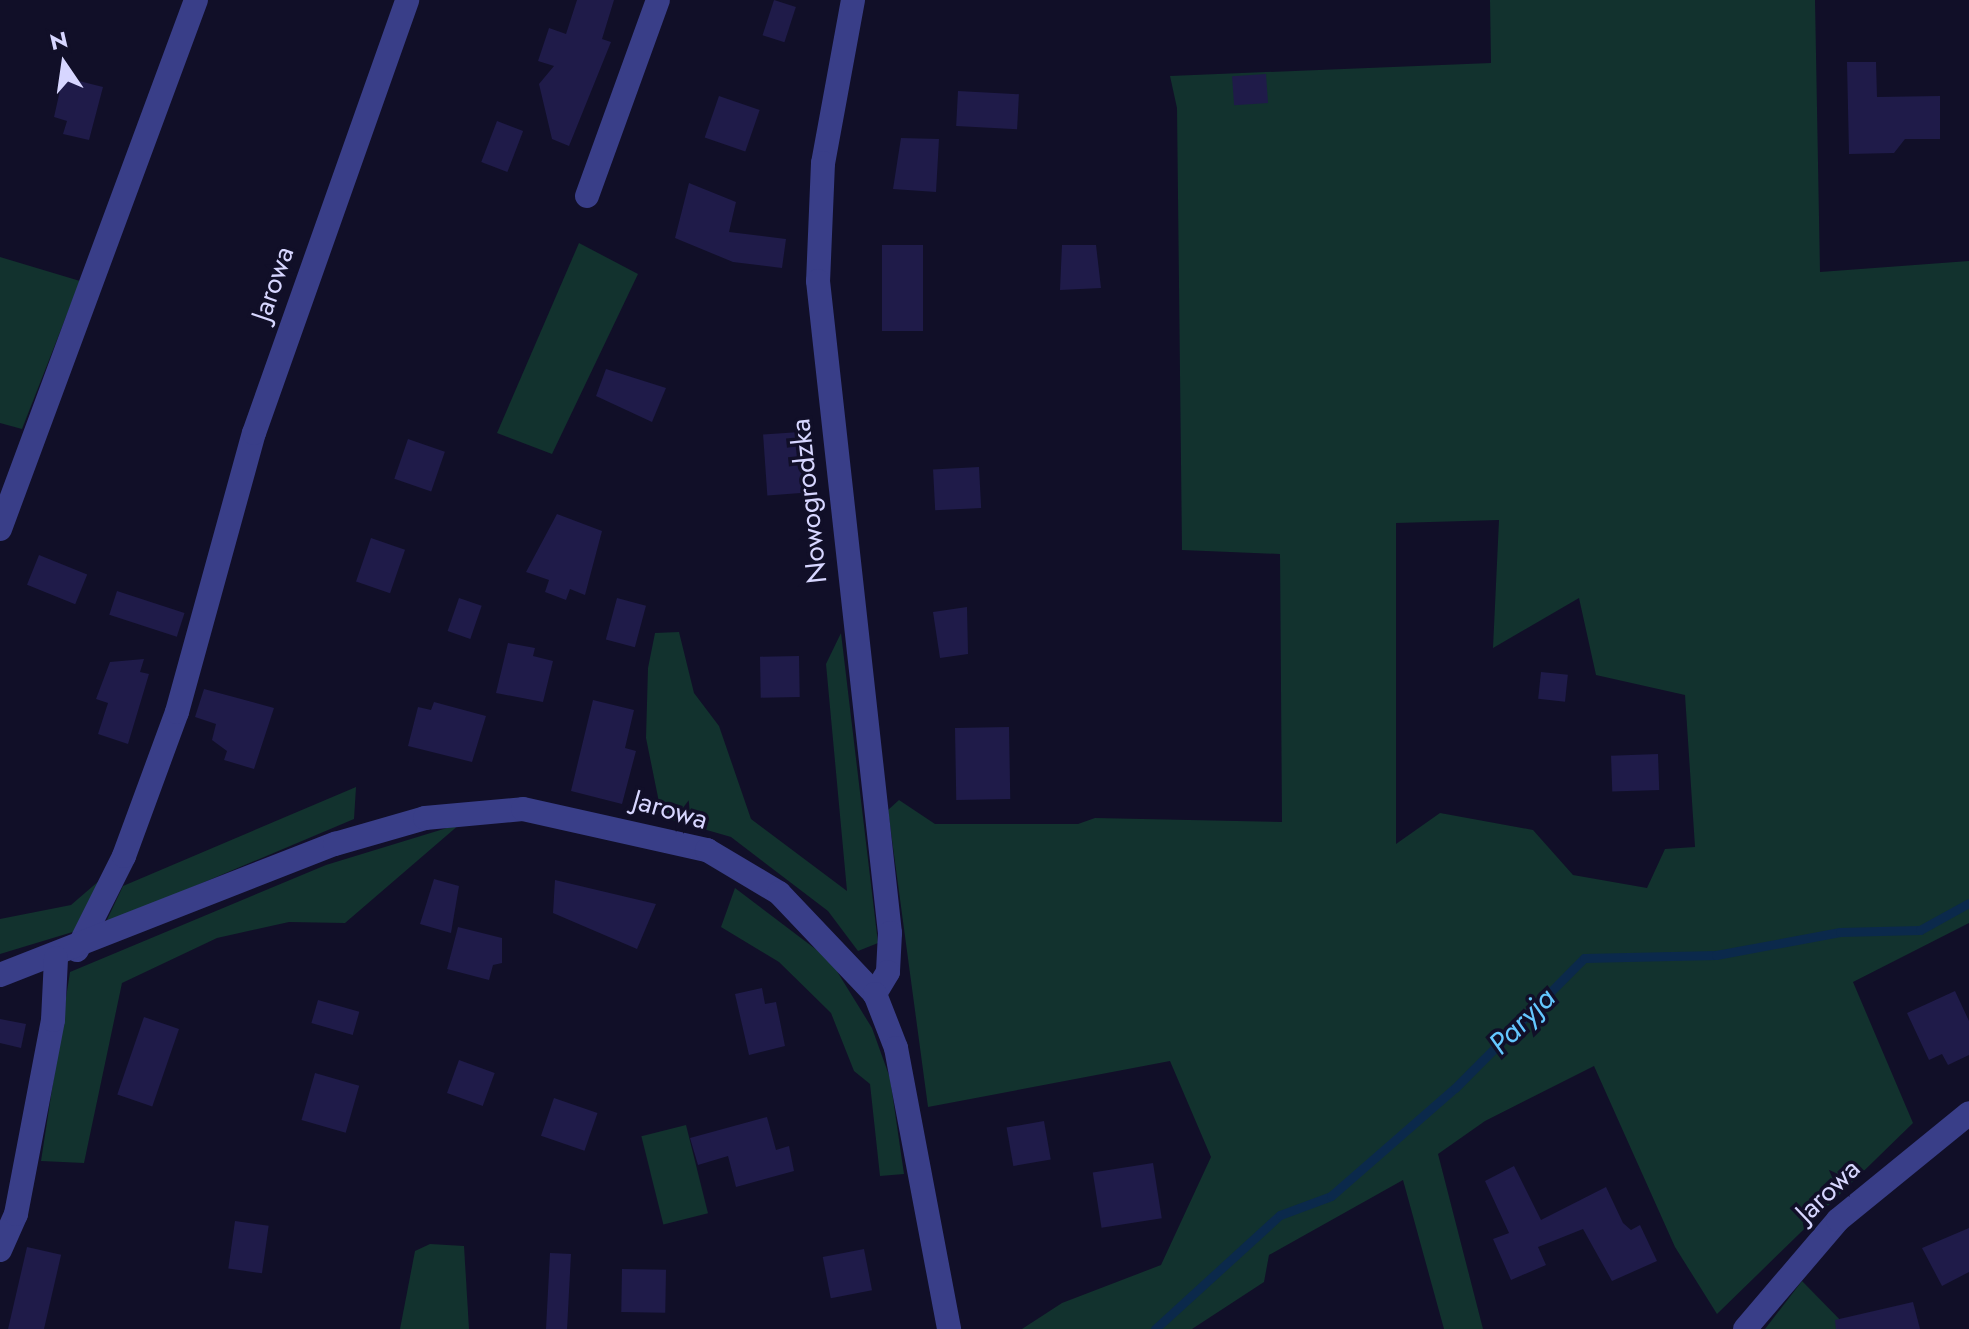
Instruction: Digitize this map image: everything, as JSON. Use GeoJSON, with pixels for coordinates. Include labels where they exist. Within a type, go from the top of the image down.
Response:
{"type":"FeatureCollection","features":[{"type":"Feature","properties":{"kind":"street"},"geometry":{"type":"LineString","coordinates":[[0,529],[196,0]]}},
{"type":"Feature","properties":{"kind":"street","name":"Jarowa"},"geometry":{"type":"LineString","coordinates":[[67,954],[124,856],[177,712],[254,433],[407,0]]}},
{"type":"Feature","properties":{"kind":"street"},"geometry":{"type":"LineString","coordinates":[[587,196],[658,0]]}},
{"type":"Feature","properties":{"kind":"street","name":"Nowogrodzka"},"geometry":{"type":"LineString","coordinates":[[853,0],[823,163],[818,281],[890,933],[888,972],[875,994]]}},
{"type":"Feature","properties":{"kind":"street","name":"Jarowa"},"geometry":{"type":"LineString","coordinates":[[0,975],[67,954],[384,827],[523,809],[660,835],[728,859],[779,893],[875,994],[896,1048],[949,1329]]}},
{"type":"Feature","properties":{"kind":"street"},"geometry":{"type":"LineString","coordinates":[[0,1250],[16,1214],[67,954]]}},
{"type":"Feature","properties":{"kind":"street","name":"Jarowa"},"geometry":{"type":"LineString","coordinates":[[1745,1329],[1838,1220],[1969,1113]]}},
{"type":"Feature","properties":{"kind":"green space"},"geometry":{"type":"Polygon","coordinates":[[[1490,0],[1815,0],[1820,272],[1969,261],[1969,923],[1853,982],[1913,1123],[1717,1314],[1675,1247],[1594,1066],[1485,1121],[1438,1154],[1483,1329],[1444,1329],[1403,1180],[1269,1255],[1264,1282],[1192,1329],[1022,1329],[1062,1303],[1161,1265],[1211,1157],[1170,1061],[928,1107],[888,810],[899,800],[935,824],[1078,824],[1095,818],[1282,822],[1280,554],[1182,550],[1177,108],[1170,76],[1491,63],[1490,0]],[[1499,520],[1396,523],[1396,844],[1440,813],[1533,830],[1573,875],[1647,888],[1665,849],[1695,847],[1685,695],[1596,675],[1579,598],[1493,648],[1499,520]]]}},
{"type":"Feature","properties":{"kind":"green space"},"geometry":{"type":"Polygon","coordinates":[[[579,243],[638,274],[552,454],[497,433],[579,243]]]}},
{"type":"Feature","properties":{"kind":"green space"},"geometry":{"type":"Polygon","coordinates":[[[0,257],[80,281],[22,429],[0,423],[0,257]]]}},
{"type":"Feature","properties":{"kind":"green space"},"geometry":{"type":"Polygon","coordinates":[[[679,632],[694,693],[719,726],[751,819],[847,891],[826,664],[841,633],[878,943],[858,951],[828,911],[731,837],[662,817],[646,738],[648,668],[655,633],[679,632]]]}},
{"type":"Feature","properties":{"kind":"green space"},"geometry":{"type":"Polygon","coordinates":[[[356,787],[354,819],[105,924],[123,886],[356,787]]]}},
{"type":"Feature","properties":{"kind":"green space"},"geometry":{"type":"Polygon","coordinates":[[[460,824],[345,923],[289,922],[217,938],[122,983],[84,1163],[41,1161],[70,972],[326,865],[460,824]]]}},
{"type":"Feature","properties":{"kind":"green space"},"geometry":{"type":"Polygon","coordinates":[[[100,880],[76,931],[0,954],[0,919],[71,905],[100,880]]]}},
{"type":"Feature","properties":{"kind":"green space"},"geometry":{"type":"Polygon","coordinates":[[[735,888],[830,960],[872,1028],[890,1078],[904,1174],[880,1176],[870,1084],[854,1071],[831,1013],[779,962],[721,927],[735,888]]]}},
{"type":"Feature","properties":{"kind":"green space"},"geometry":{"type":"Polygon","coordinates":[[[686,1125],[708,1213],[663,1224],[641,1136],[686,1125]]]}},
{"type":"Feature","properties":{"kind":"green space"},"geometry":{"type":"Polygon","coordinates":[[[430,1244],[464,1246],[469,1329],[400,1329],[415,1251],[430,1244]]]}},
{"type":"Feature","properties":{"kind":"green space"},"geometry":{"type":"Polygon","coordinates":[[[1802,1281],[1849,1329],[1765,1329],[1802,1281]]]}},
{"type":"Feature","properties":{"kind":"building"},"geometry":{"type":"Polygon","coordinates":[[[577,0],[614,0],[602,39],[611,42],[569,146],[552,139],[539,84],[554,66],[538,61],[549,28],[566,34],[577,0]]]}},
{"type":"Feature","properties":{"kind":"building"},"geometry":{"type":"Polygon","coordinates":[[[774,0],[796,7],[784,42],[763,35],[774,0]]]}},
{"type":"Feature","properties":{"kind":"building"},"geometry":{"type":"Polygon","coordinates":[[[1847,62],[1876,62],[1877,97],[1940,96],[1940,139],[1905,139],[1894,153],[1849,154],[1847,62]]]}},
{"type":"Feature","properties":{"kind":"building"},"geometry":{"type":"Polygon","coordinates":[[[1266,74],[1268,103],[1234,105],[1232,76],[1266,74]]]}},
{"type":"Feature","properties":{"kind":"building"},"geometry":{"type":"Polygon","coordinates":[[[63,77],[103,87],[89,140],[63,134],[67,121],[54,117],[63,77]]]}},
{"type":"Feature","properties":{"kind":"building"},"geometry":{"type":"Polygon","coordinates":[[[958,91],[1019,94],[1017,129],[956,126],[958,91]]]}},
{"type":"Feature","properties":{"kind":"building"},"geometry":{"type":"Polygon","coordinates":[[[719,96],[760,110],[745,152],[705,138],[719,96]]]}},
{"type":"Feature","properties":{"kind":"building"},"geometry":{"type":"Polygon","coordinates":[[[497,121],[523,131],[507,172],[481,162],[497,121]]]}},
{"type":"Feature","properties":{"kind":"building"},"geometry":{"type":"Polygon","coordinates":[[[901,138],[939,139],[936,192],[893,189],[901,138]]]}},
{"type":"Feature","properties":{"kind":"building"},"geometry":{"type":"Polygon","coordinates":[[[689,183],[736,202],[729,232],[786,239],[782,268],[733,262],[675,238],[689,183]]]}},
{"type":"Feature","properties":{"kind":"building"},"geometry":{"type":"Polygon","coordinates":[[[882,245],[923,245],[923,331],[882,331],[882,245]]]}},
{"type":"Feature","properties":{"kind":"building"},"geometry":{"type":"Polygon","coordinates":[[[1062,245],[1096,245],[1101,288],[1060,290],[1062,245]]]}},
{"type":"Feature","properties":{"kind":"building"},"geometry":{"type":"Polygon","coordinates":[[[606,369],[666,388],[652,422],[596,396],[606,369]]]}},
{"type":"Feature","properties":{"kind":"building"},"geometry":{"type":"Polygon","coordinates":[[[800,432],[804,493],[767,495],[763,435],[800,432]]]}},
{"type":"Feature","properties":{"kind":"building"},"geometry":{"type":"Polygon","coordinates":[[[408,439],[445,452],[431,491],[394,479],[408,439]]]}},
{"type":"Feature","properties":{"kind":"building"},"geometry":{"type":"Polygon","coordinates":[[[979,467],[981,508],[935,510],[933,469],[979,467]]]}},
{"type":"Feature","properties":{"kind":"building"},"geometry":{"type":"Polygon","coordinates":[[[557,514],[602,531],[585,595],[570,589],[566,600],[545,592],[549,580],[526,572],[557,514]]]}},
{"type":"Feature","properties":{"kind":"building"},"geometry":{"type":"Polygon","coordinates":[[[371,538],[405,550],[390,593],[356,581],[371,538]]]}},
{"type":"Feature","properties":{"kind":"building"},"geometry":{"type":"Polygon","coordinates":[[[39,555],[87,574],[75,604],[27,585],[39,555]]]}},
{"type":"Feature","properties":{"kind":"building"},"geometry":{"type":"Polygon","coordinates":[[[117,591],[185,613],[177,637],[109,615],[117,591]]]}},
{"type":"Feature","properties":{"kind":"building"},"geometry":{"type":"Polygon","coordinates":[[[459,598],[482,606],[470,639],[448,631],[459,598]]]}},
{"type":"Feature","properties":{"kind":"building"},"geometry":{"type":"Polygon","coordinates":[[[617,598],[646,606],[635,647],[606,640],[617,598]]]}},
{"type":"Feature","properties":{"kind":"building"},"geometry":{"type":"Polygon","coordinates":[[[967,607],[968,654],[940,658],[933,612],[967,607]]]}},
{"type":"Feature","properties":{"kind":"building"},"geometry":{"type":"Polygon","coordinates":[[[508,643],[535,648],[533,656],[553,661],[543,702],[496,693],[508,643]]]}},
{"type":"Feature","properties":{"kind":"building"},"geometry":{"type":"Polygon","coordinates":[[[799,656],[800,697],[761,698],[760,657],[799,656]]]}},
{"type":"Feature","properties":{"kind":"building"},"geometry":{"type":"Polygon","coordinates":[[[144,659],[140,672],[149,674],[128,744],[98,734],[108,703],[96,699],[110,662],[144,659]]]}},
{"type":"Feature","properties":{"kind":"building"},"geometry":{"type":"Polygon","coordinates":[[[1541,672],[1568,675],[1565,702],[1538,699],[1541,672]]]}},
{"type":"Feature","properties":{"kind":"building"},"geometry":{"type":"Polygon","coordinates":[[[204,689],[274,708],[254,769],[224,760],[227,751],[212,740],[216,724],[195,717],[204,689]]]}},
{"type":"Feature","properties":{"kind":"building"},"geometry":{"type":"Polygon","coordinates":[[[593,700],[634,710],[625,748],[636,751],[622,804],[571,791],[593,700]]]}},
{"type":"Feature","properties":{"kind":"building"},"geometry":{"type":"Polygon","coordinates":[[[434,702],[486,716],[472,762],[408,746],[418,707],[431,710],[434,702]]]}},
{"type":"Feature","properties":{"kind":"building"},"geometry":{"type":"Polygon","coordinates":[[[1009,727],[1010,799],[956,800],[955,728],[1009,727]]]}},
{"type":"Feature","properties":{"kind":"building"},"geometry":{"type":"Polygon","coordinates":[[[1658,754],[1659,790],[1612,792],[1611,756],[1658,754]]]}},
{"type":"Feature","properties":{"kind":"building"},"geometry":{"type":"Polygon","coordinates":[[[434,879],[459,886],[451,933],[420,924],[434,879]]]}},
{"type":"Feature","properties":{"kind":"building"},"geometry":{"type":"Polygon","coordinates":[[[555,880],[656,904],[637,949],[553,913],[555,880]]]}},
{"type":"Feature","properties":{"kind":"building"},"geometry":{"type":"Polygon","coordinates":[[[458,927],[502,938],[502,963],[493,965],[489,980],[447,969],[458,927]]]}},
{"type":"Feature","properties":{"kind":"building"},"geometry":{"type":"Polygon","coordinates":[[[762,988],[765,1004],[776,1002],[785,1046],[749,1055],[735,994],[762,988]]]}},
{"type":"Feature","properties":{"kind":"building"},"geometry":{"type":"Polygon","coordinates":[[[1955,991],[1969,1021],[1969,1055],[1948,1065],[1942,1054],[1929,1060],[1907,1013],[1955,991]]]}},
{"type":"Feature","properties":{"kind":"building"},"geometry":{"type":"Polygon","coordinates":[[[318,1000],[359,1012],[353,1035],[311,1023],[318,1000]]]}},
{"type":"Feature","properties":{"kind":"building"},"geometry":{"type":"Polygon","coordinates":[[[144,1017],[179,1029],[152,1107],[117,1095],[144,1017]]]}},
{"type":"Feature","properties":{"kind":"building"},"geometry":{"type":"Polygon","coordinates":[[[0,1019],[26,1024],[21,1048],[0,1043],[0,1019]]]}},
{"type":"Feature","properties":{"kind":"building"},"geometry":{"type":"Polygon","coordinates":[[[459,1060],[495,1073],[483,1106],[447,1093],[459,1060]]]}},
{"type":"Feature","properties":{"kind":"building"},"geometry":{"type":"Polygon","coordinates":[[[315,1073],[359,1086],[346,1133],[301,1120],[315,1073]]]}},
{"type":"Feature","properties":{"kind":"building"},"geometry":{"type":"Polygon","coordinates":[[[554,1098],[597,1113],[584,1151],[541,1136],[554,1098]]]}},
{"type":"Feature","properties":{"kind":"building"},"geometry":{"type":"Polygon","coordinates":[[[767,1117],[776,1150],[789,1146],[794,1171],[736,1187],[728,1156],[698,1165],[690,1138],[767,1117]]]}},
{"type":"Feature","properties":{"kind":"building"},"geometry":{"type":"Polygon","coordinates":[[[1044,1121],[1051,1159],[1013,1166],[1007,1128],[1044,1121]]]}},
{"type":"Feature","properties":{"kind":"building"},"geometry":{"type":"Polygon","coordinates":[[[1153,1163],[1162,1218],[1102,1228],[1093,1173],[1153,1163]]]}},
{"type":"Feature","properties":{"kind":"building"},"geometry":{"type":"Polygon","coordinates":[[[1514,1166],[1541,1220],[1606,1187],[1623,1223],[1631,1230],[1640,1225],[1657,1261],[1612,1281],[1583,1229],[1538,1247],[1546,1265],[1511,1280],[1493,1239],[1509,1233],[1485,1181],[1514,1166]]]}},
{"type":"Feature","properties":{"kind":"building"},"geometry":{"type":"Polygon","coordinates":[[[235,1221],[269,1226],[262,1273],[228,1269],[235,1221]]]}},
{"type":"Feature","properties":{"kind":"building"},"geometry":{"type":"Polygon","coordinates":[[[1969,1228],[1969,1272],[1942,1286],[1922,1248],[1969,1228]]]}},
{"type":"Feature","properties":{"kind":"building"},"geometry":{"type":"Polygon","coordinates":[[[27,1247],[61,1255],[44,1329],[8,1329],[27,1247]]]}},
{"type":"Feature","properties":{"kind":"building"},"geometry":{"type":"Polygon","coordinates":[[[864,1249],[872,1290],[831,1298],[823,1257],[864,1249]]]}},
{"type":"Feature","properties":{"kind":"building"},"geometry":{"type":"Polygon","coordinates":[[[550,1253],[571,1254],[567,1329],[546,1329],[550,1253]]]}},
{"type":"Feature","properties":{"kind":"building"},"geometry":{"type":"Polygon","coordinates":[[[622,1269],[666,1270],[665,1313],[621,1312],[622,1269]]]}},
{"type":"Feature","properties":{"kind":"building"},"geometry":{"type":"Polygon","coordinates":[[[1913,1302],[1920,1329],[1836,1329],[1835,1320],[1913,1302]]]}},
{"type":"Feature","properties":{"kind":"waterway","name":"Paryja"},"geometry":{"type":"LineString","coordinates":[[1155,1329],[1280,1215],[1331,1196],[1455,1088],[1584,958],[1716,955],[1840,932],[1920,930],[1969,903]]}}]}
